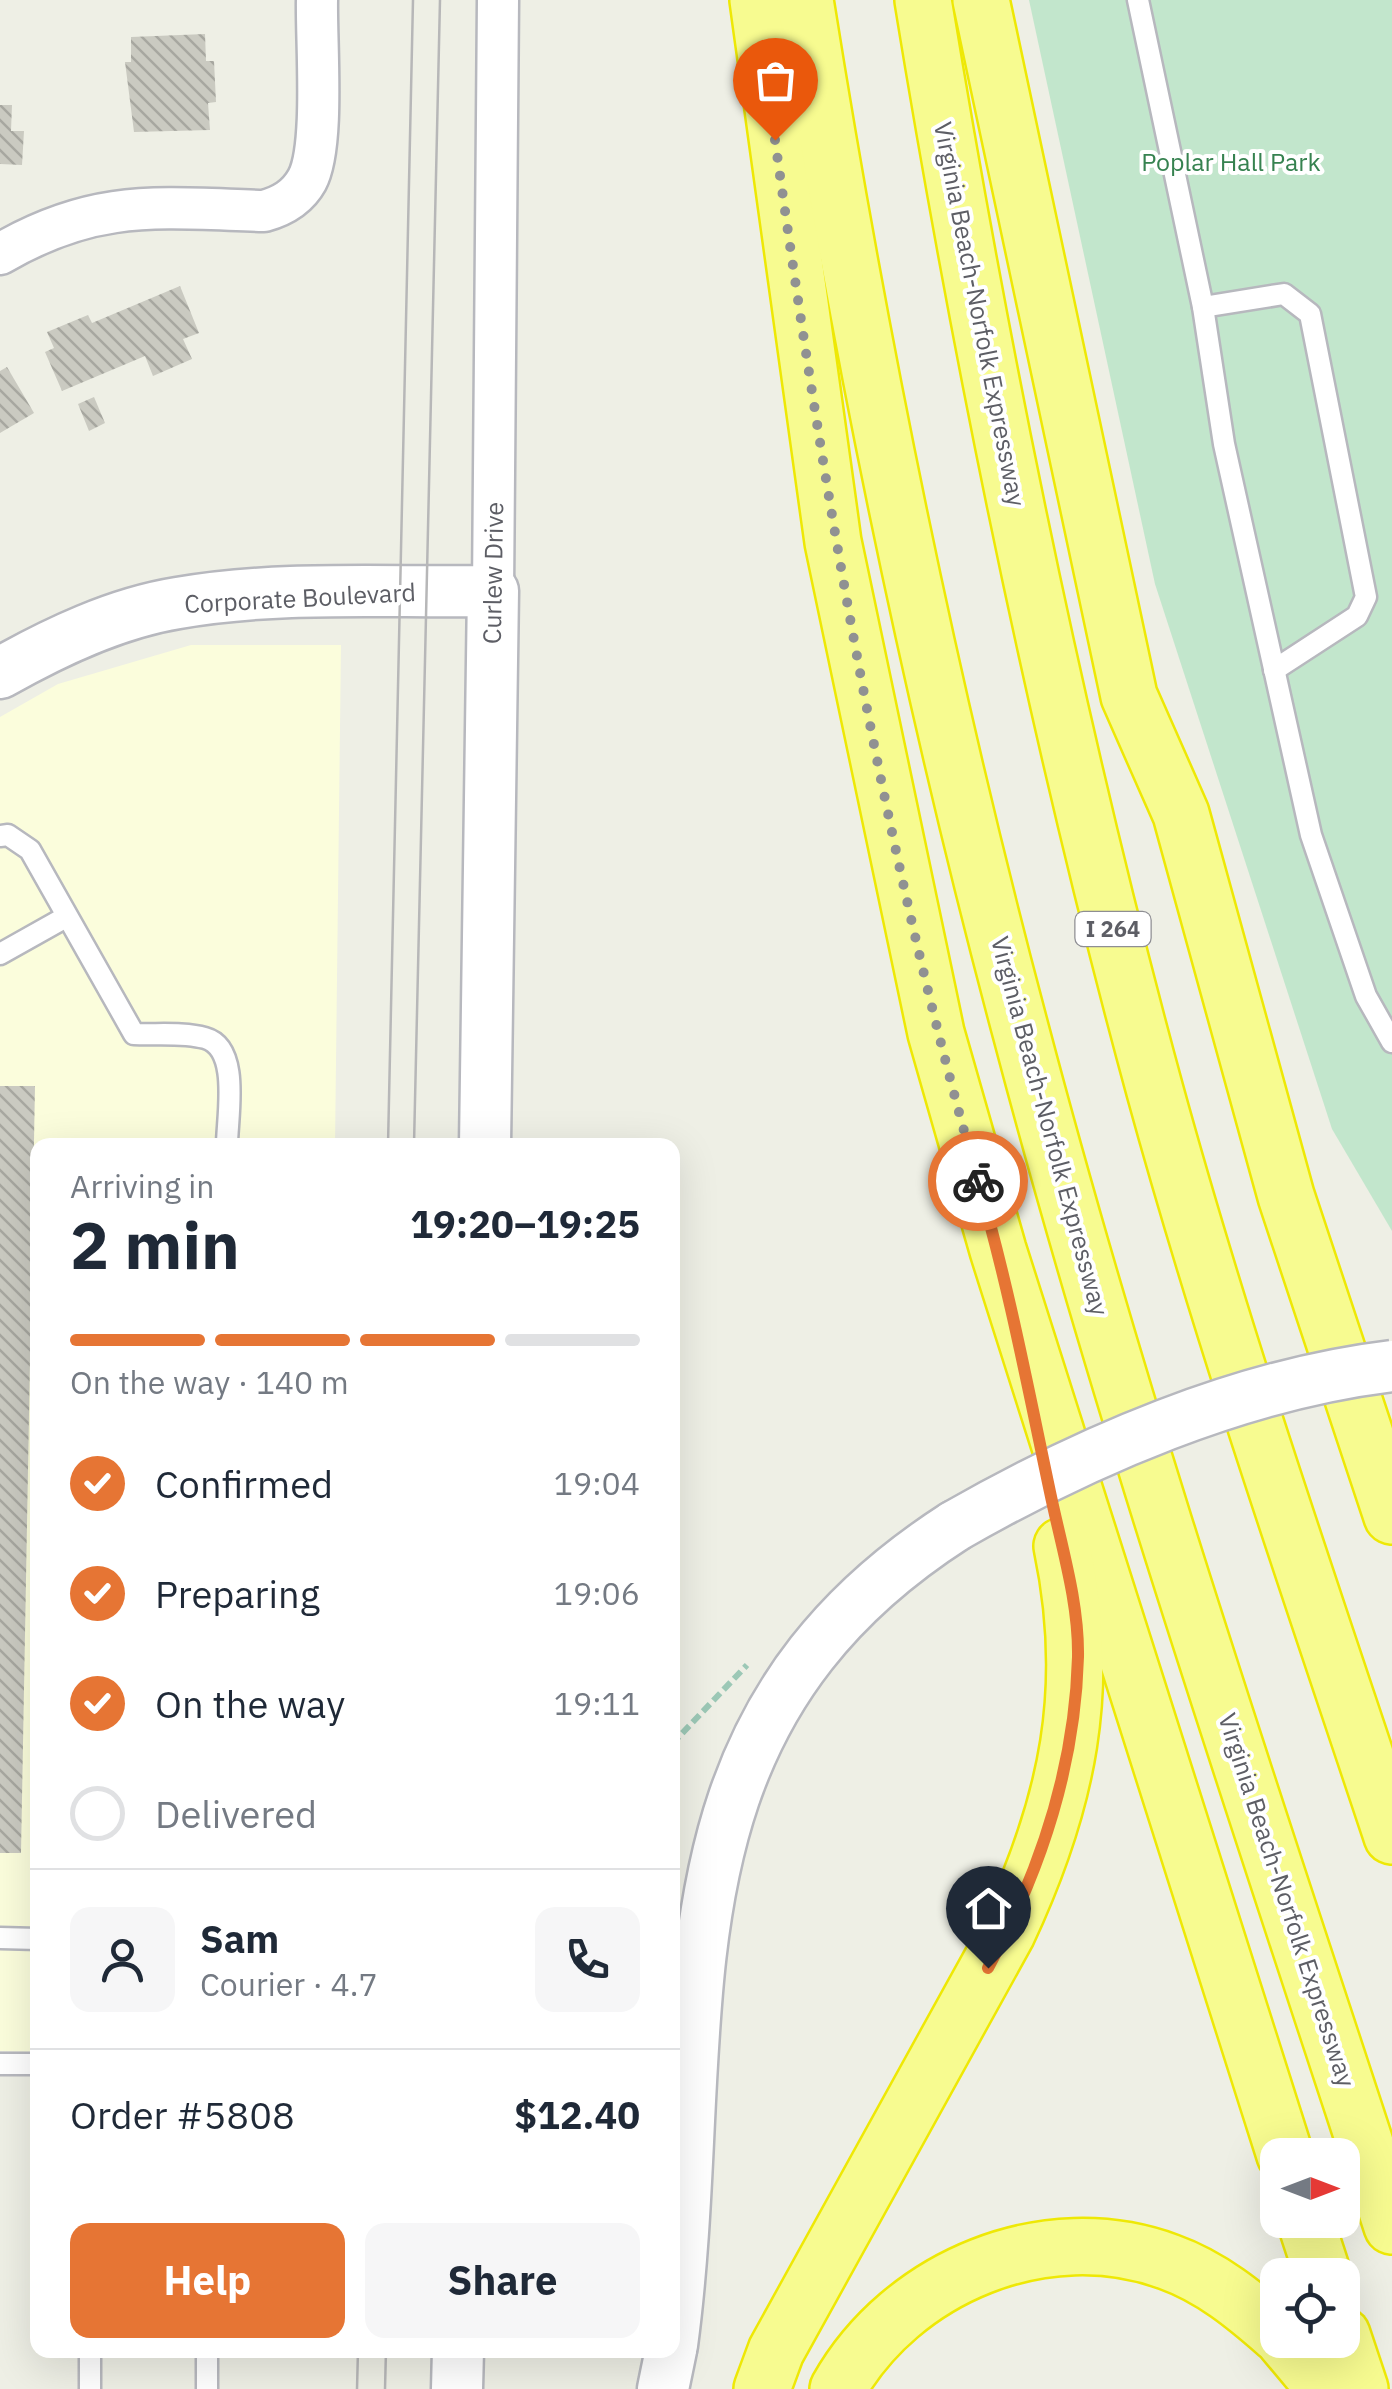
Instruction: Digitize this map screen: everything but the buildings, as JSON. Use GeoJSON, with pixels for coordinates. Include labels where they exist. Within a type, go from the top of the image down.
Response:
{"type":"FeatureCollection","features":[{"type":"Feature","properties":{"kind":"highway"},"geometry":{"type":"LineString","coordinates":[[758,0],[834,542],[936,1033],[998,1250],[1279,2138]]}},
{"type":"Feature","properties":{"kind":"highway","name":"Virginia Beach-Norfolk Expressway"},"geometry":{"type":"LineString","coordinates":[[805,0],[876,407],[938,692],[1020,1031],[1126,1395],[1392,2226]]}},
{"type":"Feature","properties":{"kind":"highway","name":"Virginia Beach-Norfolk Expressway"},"geometry":{"type":"LineString","coordinates":[[923,0],[1020,525],[1093,850],[1156,1092],[1229,1343],[1392,1836]]}},
{"type":"Feature","properties":{"kind":"highway"},"geometry":{"type":"LineString","coordinates":[[981,0],[1129,696],[1181,814],[1286,1196],[1392,1516]]}},
{"type":"Feature","properties":{"kind":"highway"},"geometry":{"type":"LineString","coordinates":[[762,2389],[776,2351],[1007,1933],[1036,1872],[1057,1804],[1069,1734],[1077,1640],[1072,1594],[998,1250]]}},
{"type":"Feature","properties":{"kind":"highway"},"geometry":{"type":"LineString","coordinates":[[1366,1444],[1392,1496]]}},
{"type":"Feature","properties":{"kind":"highway"},"geometry":{"type":"LineString","coordinates":[[838,2389],[883,2328],[923,2296],[976,2267],[1023,2252],[1071,2246],[1120,2249],[1168,2261],[1244,2304],[1260,2318]]}},
{"type":"Feature","properties":{"kind":"highway"},"geometry":{"type":"LineString","coordinates":[[1299,2358],[1325,2389]]}},
{"type":"Feature","properties":{"kind":"highway"},"geometry":{"type":"LineString","coordinates":[[1350,2358],[1360,2389]]}},
{"type":"Feature","properties":{"kind":"street"},"geometry":{"type":"LineString","coordinates":[[0,254],[43,229],[89,214],[137,208],[264,212],[282,206],[309,177],[316,146],[316,0]]}},
{"type":"Feature","properties":{"kind":"street","name":"Curlew Drive"},"geometry":{"type":"LineString","coordinates":[[484,1138],[498,0]]}},
{"type":"Feature","properties":{"kind":"street","name":"Corporate Boulevard"},"geometry":{"type":"LineString","coordinates":[[0,673],[115,619],[175,603],[224,596],[493,591]]}},
{"type":"Feature","properties":{"kind":"street"},"geometry":{"type":"LineString","coordinates":[[680,2265],[703,1917],[730,1802],[750,1750],[782,1692],[822,1638],[880,1580],[955,1526],[1017,1490],[1198,1416],[1275,1392],[1392,1366]]}},
{"type":"Feature","properties":{"kind":"street"},"geometry":{"type":"LineString","coordinates":[[456,2389],[458,2358]]}},
{"type":"Feature","properties":{"kind":"street"},"geometry":{"type":"LineString","coordinates":[[664,2389],[670,2358]]}},
{"type":"Feature","properties":{"kind":"lane"},"geometry":{"type":"LineString","coordinates":[[1138,0],[1203,307],[1224,444],[1322,871],[1366,996],[1392,1042]]}},
{"type":"Feature","properties":{"kind":"lane"},"geometry":{"type":"LineString","coordinates":[[1203,307],[1284,294],[1310,314],[1366,597],[1357,616],[1274,670]]}},
{"type":"Feature","properties":{"kind":"lane"},"geometry":{"type":"LineString","coordinates":[[0,836],[8,835],[30,850],[134,1034],[207,1038],[223,1052],[228,1076],[227,1138]]}},
{"type":"Feature","properties":{"kind":"lane"},"geometry":{"type":"LineString","coordinates":[[0,954],[66,917]]}},
{"type":"Feature","properties":{"kind":"lane"},"geometry":{"type":"LineString","coordinates":[[0,1938],[30,1938]]}},
{"type":"Feature","properties":{"kind":"lane"},"geometry":{"type":"LineString","coordinates":[[0,2064],[30,2064]]}},
{"type":"Feature","properties":{"kind":"lane"},"geometry":{"type":"LineString","coordinates":[[90,2358],[90,2389]]}},
{"type":"Feature","properties":{"kind":"lane"},"geometry":{"type":"LineString","coordinates":[[206,2358],[206,2389]]}},
{"type":"Feature","properties":{"kind":"path"},"geometry":{"type":"LineString","coordinates":[[680,1735],[759,1651]]}},
{"type":"Feature","properties":{"kind":"shaded area"},"geometry":{"type":"Polygon","coordinates":[[[191,645],[341,645],[335,1138],[30,1138],[30,2052],[0,2051],[0,717],[58,684],[191,645]]]}},
{"type":"Feature","properties":{"kind":"green space","name":"Poplar Hall Park"},"geometry":{"type":"Polygon","coordinates":[[[1029,0],[1392,0],[1392,1231],[1332,1129],[1155,584],[1029,0]]]}},
{"type":"Feature","properties":{"kind":"tram line"},"geometry":{"type":"LineString","coordinates":[[388,1138],[413,0]]}},
{"type":"Feature","properties":{"kind":"tram line"},"geometry":{"type":"LineString","coordinates":[[414,1138],[440,0]]}},
{"type":"Feature","properties":{"kind":"tram line"},"geometry":{"type":"LineString","coordinates":[[357,2389],[358,2358]]}},
{"type":"Feature","properties":{"kind":"tram line"},"geometry":{"type":"LineString","coordinates":[[385,2389],[386,2358]]}},
{"type":"Feature","properties":{"kind":"way so far"},"geometry":{"type":"LineString","coordinates":[[775,140],[834,542],[936,1033],[978,1181]]}},
{"type":"Feature","properties":{"kind":"route"},"geometry":{"type":"LineString","coordinates":[[978,1181],[998,1250],[1064,1556],[1078,1656],[1057,1804],[1036,1872],[988,1968]]}}]}
